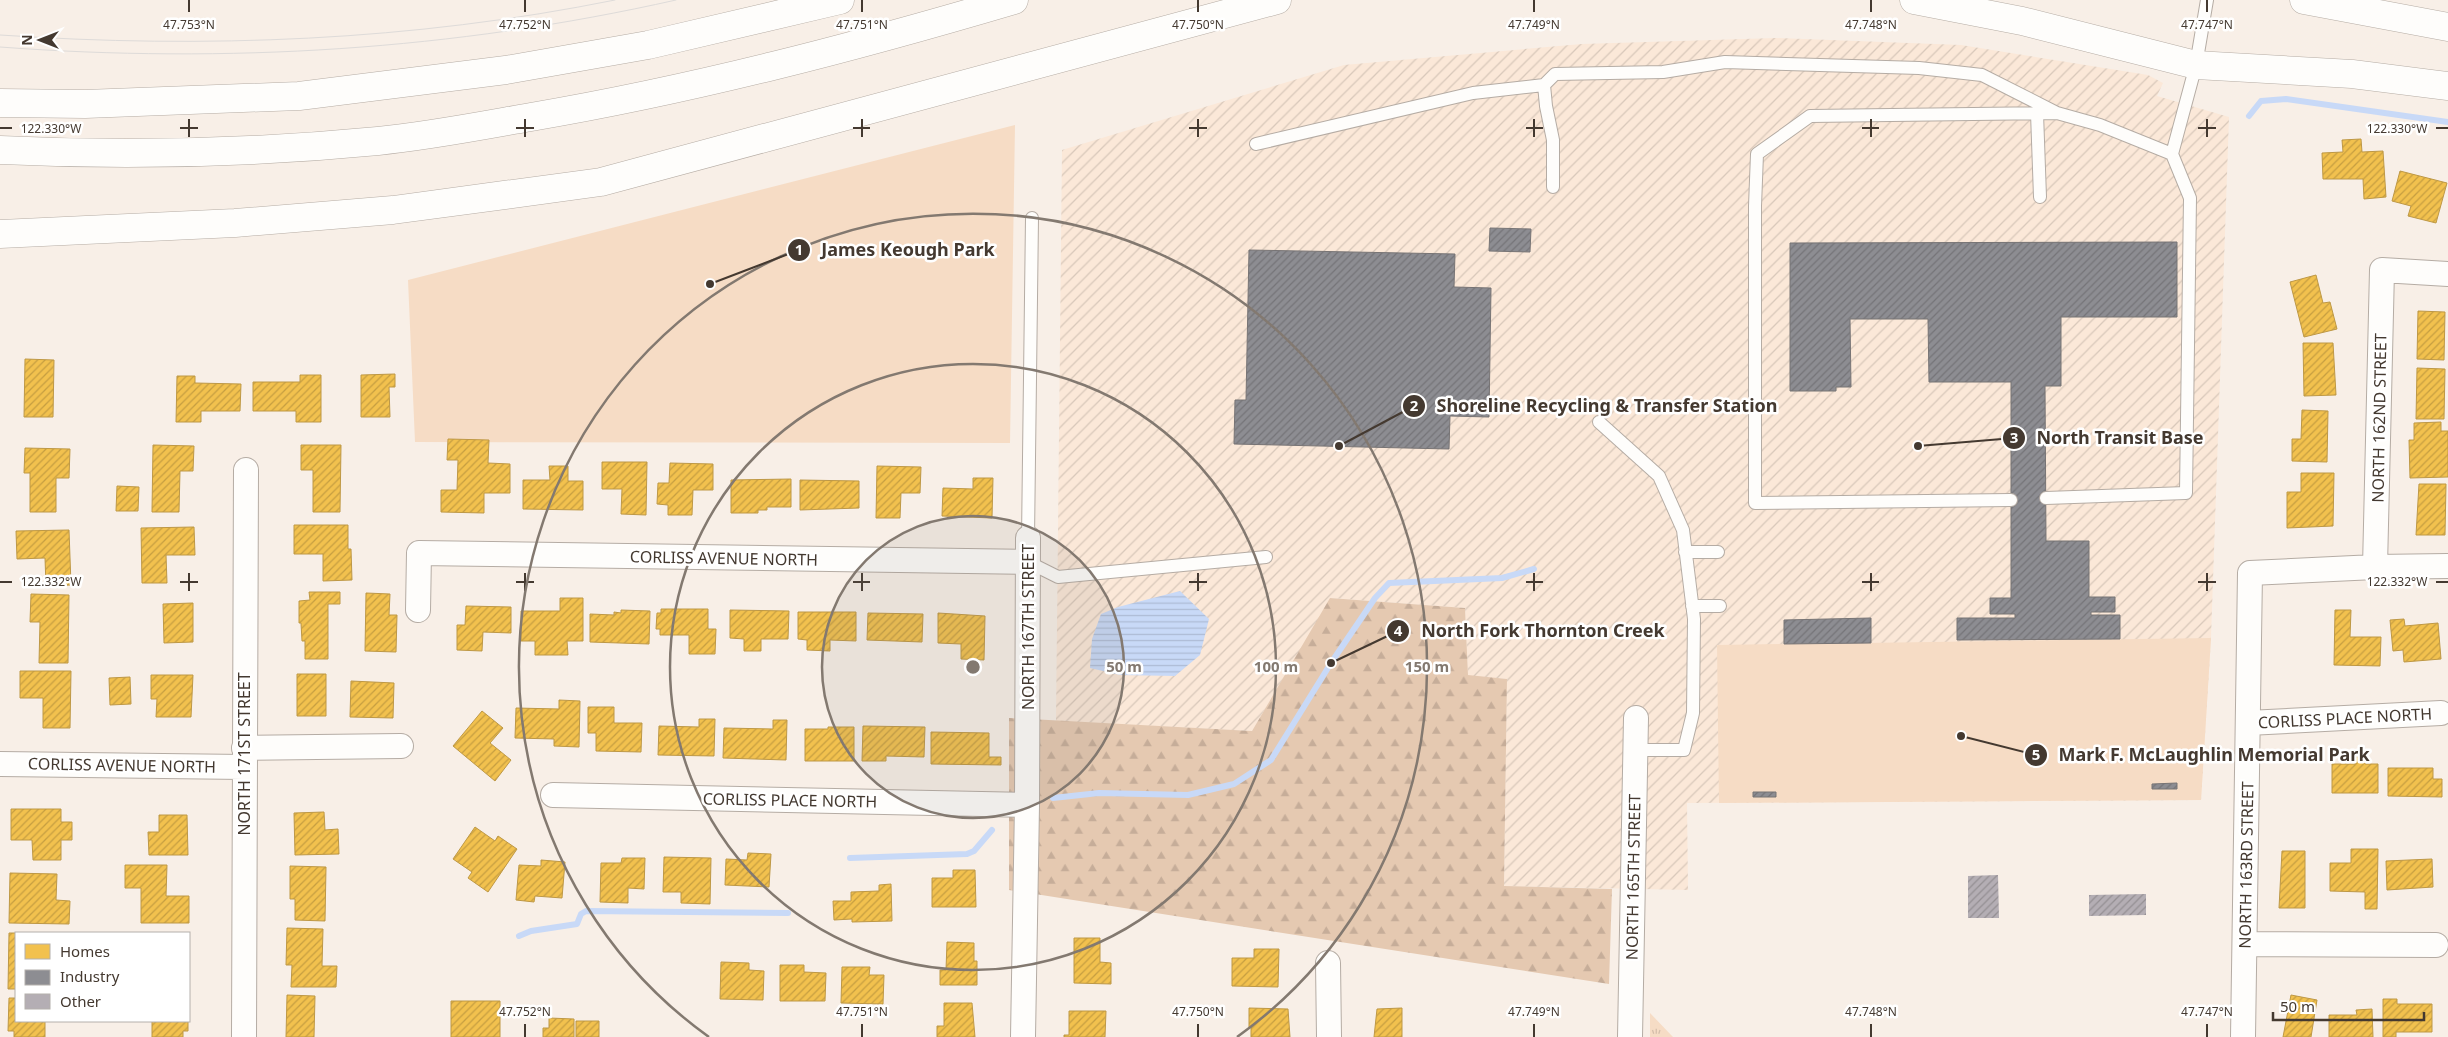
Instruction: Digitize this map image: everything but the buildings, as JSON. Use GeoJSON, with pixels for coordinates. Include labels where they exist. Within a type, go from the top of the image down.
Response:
{"type":"FeatureCollection","features":[{"type":"Feature","properties":{"kind":"highway"},"geometry":{"type":"LineString","coordinates":[[0,103],[95,104],[307,95],[506,70],[639,46],[840,0]]}},
{"type":"Feature","properties":{"kind":"highway"},"geometry":{"type":"LineString","coordinates":[[0,150],[50,152],[247,149],[378,140],[450,131],[574,110],[694,85],[833,52],[1014,0]]}},
{"type":"Feature","properties":{"kind":"highway"},"geometry":{"type":"LineString","coordinates":[[0,234],[235,223],[393,210],[601,182],[1277,0]]}},
{"type":"Feature","properties":{"kind":"highway"},"geometry":{"type":"LineString","coordinates":[[1914,0],[2022,21],[2196,65],[2352,74],[2448,86]]}},
{"type":"Feature","properties":{"kind":"highway"},"geometry":{"type":"LineString","coordinates":[[2304,0],[2448,27]]}},
{"type":"Feature","properties":{"kind":"highway"},"geometry":{"type":"LineString","coordinates":[[0,140],[50,152]]}},
{"type":"Feature","properties":{"kind":"highway"},"geometry":{"type":"LineString","coordinates":[[0,223],[99,228]]}},
{"type":"Feature","properties":{"kind":"street","name":"NORTH 162ND STREET"},"geometry":{"type":"LineString","coordinates":[[2375,567],[2382,270],[2448,274]]}},
{"type":"Feature","properties":{"kind":"street","name":"NORTH 171ST STREET"},"geometry":{"type":"LineString","coordinates":[[244,1037],[246,470]]}},
{"type":"Feature","properties":{"kind":"street","name":"NORTH 167TH STREET"},"geometry":{"type":"LineString","coordinates":[[1023,1037],[1027,805],[1028,538]]}},
{"type":"Feature","properties":{"kind":"street","name":"CORLISS AVENUE NORTH"},"geometry":{"type":"LineString","coordinates":[[418,610],[419,553],[1028,562]]}},
{"type":"Feature","properties":{"kind":"street"},"geometry":{"type":"LineString","coordinates":[[2375,567],[2448,566]]}},
{"type":"Feature","properties":{"kind":"street","name":"NORTH 163RD STREET"},"geometry":{"type":"LineString","coordinates":[[2243,1037],[2250,573],[2375,567]]}},
{"type":"Feature","properties":{"kind":"street","name":"CORLISS PLACE NORTH"},"geometry":{"type":"LineString","coordinates":[[2248,722],[2441,713]]}},
{"type":"Feature","properties":{"kind":"street","name":"NORTH 165TH STREET"},"geometry":{"type":"LineString","coordinates":[[1630,1037],[1636,718]]}},
{"type":"Feature","properties":{"kind":"street","name":"CORLISS AVENUE NORTH"},"geometry":{"type":"LineString","coordinates":[[0,764],[244,757],[402,746]]}},
{"type":"Feature","properties":{"kind":"street","name":"CORLISS PLACE NORTH"},"geometry":{"type":"LineString","coordinates":[[553,795],[1027,805]]}},
{"type":"Feature","properties":{"kind":"street"},"geometry":{"type":"LineString","coordinates":[[2245,944],[2436,945]]}},
{"type":"Feature","properties":{"kind":"street"},"geometry":{"type":"LineString","coordinates":[[1328,963],[1329,1037]]}},
{"type":"Feature","properties":{"kind":"lane"},"geometry":{"type":"LineString","coordinates":[[2046,498],[2186,493],[2190,198],[2172,154],[2196,65],[2208,0]]}},
{"type":"Feature","properties":{"kind":"lane"},"geometry":{"type":"LineString","coordinates":[[1256,144],[1473,93],[1544,85],[1556,74],[1663,72],[1725,62],[1919,68],[1982,75],[2057,113],[2100,125],[2172,154]]}},
{"type":"Feature","properties":{"kind":"lane"},"geometry":{"type":"LineString","coordinates":[[1544,85],[1553,140],[1553,187]]}},
{"type":"Feature","properties":{"kind":"lane"},"geometry":{"type":"LineString","coordinates":[[2037,113],[2040,197]]}},
{"type":"Feature","properties":{"kind":"lane"},"geometry":{"type":"LineString","coordinates":[[2011,500],[1755,503],[1755,206],[1757,154],[1810,116],[2057,113]]}},
{"type":"Feature","properties":{"kind":"lane","name":"NORTH 167TH STREET"},"geometry":{"type":"LineString","coordinates":[[1028,538],[1032,218]]}},
{"type":"Feature","properties":{"kind":"lane"},"geometry":{"type":"LineString","coordinates":[[1599,422],[1659,476],[1683,530],[1692,606],[1693,713],[1684,750],[1636,750]]}},
{"type":"Feature","properties":{"kind":"lane"},"geometry":{"type":"LineString","coordinates":[[1685,552],[1718,552]]}},
{"type":"Feature","properties":{"kind":"lane"},"geometry":{"type":"LineString","coordinates":[[1028,562],[1058,577],[1266,557]]}},
{"type":"Feature","properties":{"kind":"lane"},"geometry":{"type":"LineString","coordinates":[[1692,606],[1720,606]]}},
{"type":"Feature","properties":{"kind":"shaded area"},"geometry":{"type":"Polygon","coordinates":[[[1776,38],[1961,45],[2148,75],[2163,83],[2157,96],[2229,117],[2211,638],[2201,800],[1687,803],[1688,890],[1504,886],[1507,679],[1468,676],[1465,608],[1331,598],[1252,731],[1056,721],[1062,150],[1344,65],[1582,44],[1776,38]]]}},
{"type":"Feature","properties":{"kind":"green space"},"geometry":{"type":"Polygon","coordinates":[[[1015,125],[1010,443],[415,442],[408,280],[1015,125]]]}},
{"type":"Feature","properties":{"kind":"green space"},"geometry":{"type":"Polygon","coordinates":[[[1330,598],[1465,608],[1468,675],[1507,679],[1504,886],[1612,889],[1609,984],[1009,890],[1009,718],[1252,731],[1330,598]]]}},
{"type":"Feature","properties":{"kind":"green space"},"geometry":{"type":"Polygon","coordinates":[[[2211,638],[2201,800],[1719,803],[1717,645],[2211,638]]]}},
{"type":"Feature","properties":{"kind":"green space"},"geometry":{"type":"Polygon","coordinates":[[[1650,1013],[1673,1037],[1650,1037],[1650,1013]]]}},
{"type":"Feature","properties":{"kind":"water"},"geometry":{"type":"Polygon","coordinates":[[[1180,591],[1209,619],[1200,655],[1175,676],[1120,675],[1090,668],[1092,639],[1101,614],[1118,607],[1180,591]]]}},
{"type":"Feature","properties":{"kind":"waterway"},"geometry":{"type":"LineString","coordinates":[[2249,116],[2261,101],[2286,99],[2448,122]]}},
{"type":"Feature","properties":{"kind":"waterway"},"geometry":{"type":"LineString","coordinates":[[1053,798],[1099,793],[1188,795],[1234,784],[1271,760],[1331,663],[1375,598],[1389,583],[1502,578],[1534,569]]}},
{"type":"Feature","properties":{"kind":"waterway"},"geometry":{"type":"LineString","coordinates":[[850,858],[967,854],[974,851],[992,830]]}},
{"type":"Feature","properties":{"kind":"waterway"},"geometry":{"type":"LineString","coordinates":[[519,936],[531,931],[577,924],[581,914],[586,911],[788,913]]}},
{"type":"Feature","properties":{"kind":"tram line"},"geometry":{"type":"LineString","coordinates":[[0,35],[154,41],[232,41],[309,38],[386,33],[462,25],[539,14],[615,0]]}},
{"type":"Feature","properties":{"kind":"tram line"},"geometry":{"type":"LineString","coordinates":[[0,47],[170,54],[340,49],[509,31],[593,17],[676,0]]}},
{"type":"Feature","properties":{"kind":"place","name":"James Keough Park"},"geometry":{"type":"Point","coordinates":[710,284]}},
{"type":"Feature","properties":{"kind":"place","name":"Shoreline Recycling & Transfer Station"},"geometry":{"type":"Point","coordinates":[1339,446]}},
{"type":"Feature","properties":{"kind":"place","name":"North Transit Base"},"geometry":{"type":"Point","coordinates":[1918,446]}},
{"type":"Feature","properties":{"kind":"place","name":"North Fork Thornton Creek"},"geometry":{"type":"Point","coordinates":[1331,663]}},
{"type":"Feature","properties":{"kind":"place","name":"Mark F. McLaughlin Memorial Park"},"geometry":{"type":"Point","coordinates":[1961,736]}}]}
